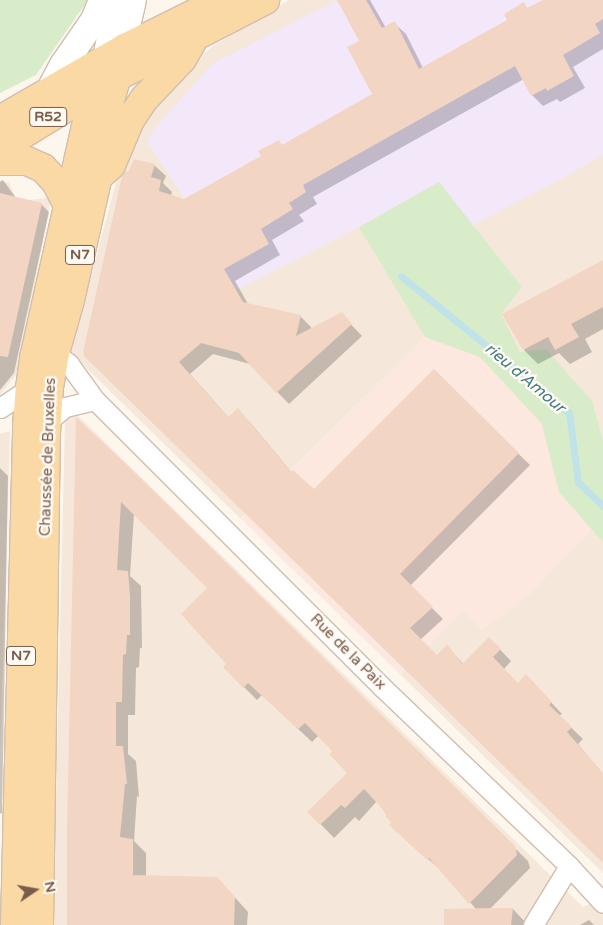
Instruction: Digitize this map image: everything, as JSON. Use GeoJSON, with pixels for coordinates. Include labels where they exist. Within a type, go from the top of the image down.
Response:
{"type":"FeatureCollection","features":[{"type":"Feature","properties":{"kind":"main road","name":"R52"},"geometry":{"type":"LineString","coordinates":[[0,148],[111,68],[222,0]]}},
{"type":"Feature","properties":{"kind":"main road","name":"R52"},"geometry":{"type":"LineString","coordinates":[[0,120],[49,91],[195,37],[265,0]]}},
{"type":"Feature","properties":{"kind":"main road"},"geometry":{"type":"LineString","coordinates":[[98,176],[111,165],[127,127],[144,99],[182,59],[195,37]]}},
{"type":"Feature","properties":{"kind":"main road","name":"Chaussée de Bruxelles"},"geometry":{"type":"LineString","coordinates":[[39,925],[49,387],[55,353],[70,300],[98,176],[100,140],[111,68]]}},
{"type":"Feature","properties":{"kind":"main road","name":"Chaussée de Bruxelles"},"geometry":{"type":"LineString","coordinates":[[16,925],[27,427],[30,388],[35,354],[68,206],[111,68]]}},
{"type":"Feature","properties":{"kind":"main road"},"geometry":{"type":"LineString","coordinates":[[0,161],[27,160],[43,168],[56,182],[68,206]]}},
{"type":"Feature","properties":{"kind":"street"},"geometry":{"type":"LineString","coordinates":[[49,91],[63,65],[94,20],[102,0]]}},
{"type":"Feature","properties":{"kind":"street","name":"Chaussée de Bruxelles"},"geometry":{"type":"LineString","coordinates":[[111,68],[118,0]]}},
{"type":"Feature","properties":{"kind":"street","name":"Chaussée de Bruxelles"},"geometry":{"type":"LineString","coordinates":[[111,68],[136,0]]}},
{"type":"Feature","properties":{"kind":"street","name":"Rue de la Paix"},"geometry":{"type":"LineString","coordinates":[[55,353],[69,364],[95,400],[382,687],[569,866],[603,902]]}},
{"type":"Feature","properties":{"kind":"street"},"geometry":{"type":"LineString","coordinates":[[0,408],[30,388]]}},
{"type":"Feature","properties":{"kind":"street"},"geometry":{"type":"LineString","coordinates":[[47,422],[65,408],[95,400]]}},
{"type":"Feature","properties":{"kind":"street"},"geometry":{"type":"LineString","coordinates":[[533,925],[569,866]]}},
{"type":"Feature","properties":{"kind":"shaded area"},"geometry":{"type":"Polygon","coordinates":[[[289,0],[603,0],[603,873],[400,674],[463,611],[425,337],[241,519],[71,353],[121,163],[167,84],[213,46],[289,0]]]}},
{"type":"Feature","properties":{"kind":"shaded area"},"geometry":{"type":"Polygon","coordinates":[[[338,0],[603,0],[603,155],[473,225],[439,182],[359,227],[236,290],[189,206],[147,141],[152,132],[212,64],[338,0]]]}},
{"type":"Feature","properties":{"kind":"shaded area"},"geometry":{"type":"Polygon","coordinates":[[[0,180],[9,183],[18,202],[51,197],[19,371],[0,395],[0,180]]]}},
{"type":"Feature","properties":{"kind":"shaded area"},"geometry":{"type":"Polygon","coordinates":[[[425,337],[480,357],[542,424],[559,491],[591,530],[529,595],[482,630],[463,611],[400,674],[241,519],[425,337]]]}},
{"type":"Feature","properties":{"kind":"shaded area"},"geometry":{"type":"Polygon","coordinates":[[[71,409],[583,907],[603,898],[603,925],[53,925],[65,421],[71,409]]]}},
{"type":"Feature","properties":{"kind":"shaded area"},"geometry":{"type":"Polygon","coordinates":[[[10,431],[0,751],[0,434],[10,431]]]}},
{"type":"Feature","properties":{"kind":"green space"},"geometry":{"type":"Polygon","coordinates":[[[0,0],[88,0],[36,75],[0,93],[0,0]]]}},
{"type":"Feature","properties":{"kind":"green space"},"geometry":{"type":"Polygon","coordinates":[[[439,182],[522,287],[501,314],[520,352],[546,349],[592,401],[603,440],[603,542],[559,492],[542,424],[480,357],[425,337],[359,227],[439,182]]]}},
{"type":"Feature","properties":{"kind":"building"},"geometry":{"type":"Polygon","coordinates":[[[337,0],[366,0],[382,28],[395,21],[419,69],[507,20],[504,14],[524,2],[527,8],[543,0],[603,0],[603,19],[595,24],[600,33],[563,55],[574,76],[547,91],[546,88],[531,96],[515,66],[303,185],[306,192],[289,203],[293,209],[261,229],[269,244],[224,269],[243,302],[301,315],[296,336],[342,312],[352,324],[276,393],[239,353],[201,343],[179,362],[228,417],[238,408],[291,472],[293,470],[314,489],[434,369],[519,453],[400,574],[433,607],[410,628],[437,655],[447,644],[462,664],[489,637],[501,649],[493,657],[518,683],[526,674],[552,702],[549,705],[572,727],[567,732],[603,773],[603,863],[84,356],[83,352],[122,176],[125,171],[128,172],[134,159],[155,164],[151,177],[161,180],[159,191],[184,199],[261,156],[258,151],[279,140],[282,145],[372,94],[347,47],[359,41],[337,0]]]}},
{"type":"Feature","properties":{"kind":"building"},"geometry":{"type":"Polygon","coordinates":[[[0,193],[42,203],[8,357],[0,356],[0,193]]]}},
{"type":"Feature","properties":{"kind":"building"},"geometry":{"type":"Polygon","coordinates":[[[603,260],[603,307],[571,324],[579,337],[555,350],[548,337],[523,350],[502,314],[603,260]]]}},
{"type":"Feature","properties":{"kind":"building"},"geometry":{"type":"Polygon","coordinates":[[[76,417],[515,846],[517,855],[469,904],[429,858],[427,860],[389,825],[391,822],[385,816],[387,814],[364,789],[345,808],[341,805],[320,825],[307,812],[347,773],[329,754],[332,751],[305,723],[298,729],[248,683],[243,688],[223,667],[226,664],[181,614],[207,588],[121,502],[117,570],[128,571],[130,635],[127,635],[126,654],[123,655],[122,702],[116,702],[116,746],[123,746],[127,784],[125,784],[120,837],[133,839],[133,875],[217,877],[235,897],[234,925],[67,925],[67,828],[76,417]]]}},
{"type":"Feature","properties":{"kind":"building"},"geometry":{"type":"Polygon","coordinates":[[[513,908],[511,925],[444,925],[444,909],[513,908]]]}},
{"type":"Feature","properties":{"kind":"waterway","name":"rieu d'Amour"},"geometry":{"type":"LineString","coordinates":[[401,276],[569,413],[578,482],[603,506]]}}]}
